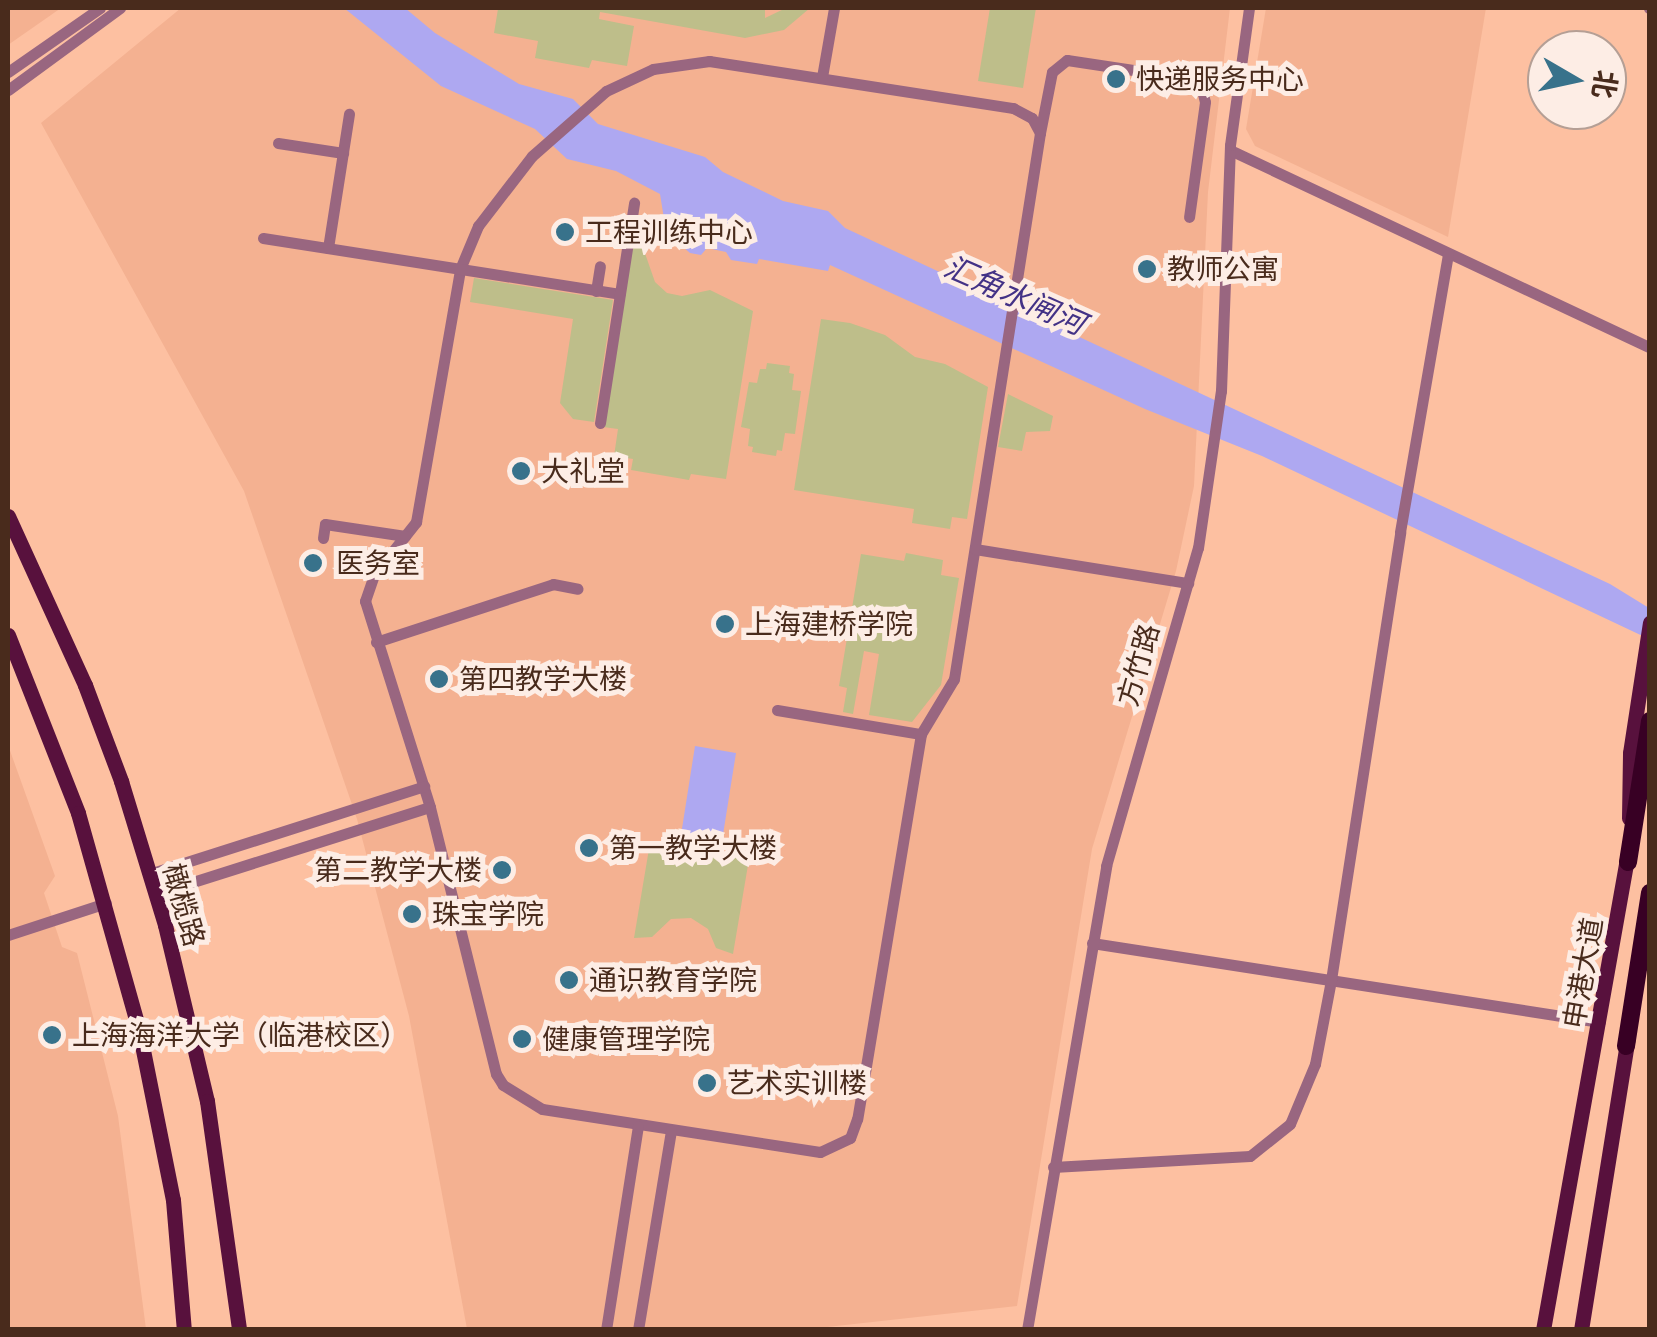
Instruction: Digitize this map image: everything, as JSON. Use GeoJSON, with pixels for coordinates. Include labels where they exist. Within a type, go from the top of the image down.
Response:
{"type":"FeatureCollection","features":[{"type":"Feature","properties":{"kind":"highway"},"geometry":{"type":"LineString","coordinates":[[1628,862],[1650,721]]}},
{"type":"Feature","properties":{"kind":"highway"},"geometry":{"type":"LineString","coordinates":[[1626,1046],[1650,893]]}},
{"type":"Feature","properties":{"kind":"main road","name":"橄榄路"},"geometry":{"type":"LineString","coordinates":[[8,516],[85,685],[155,894],[186,1004],[206,1101],[239,1330]]}},
{"type":"Feature","properties":{"kind":"main road","name":"申港大道"},"geometry":{"type":"LineString","coordinates":[[1543,1330],[1628,862],[1630,753],[1650,623]]}},
{"type":"Feature","properties":{"kind":"main road"},"geometry":{"type":"LineString","coordinates":[[8,635],[48,731],[106,903],[161,1129],[176,1231],[184,1330]]}},
{"type":"Feature","properties":{"kind":"main road","name":"申港大道"},"geometry":{"type":"LineString","coordinates":[[1581,1330],[1626,1046],[1650,952]]}},
{"type":"Feature","properties":{"kind":"street"},"geometry":{"type":"LineString","coordinates":[[8,72],[100,8]]}},
{"type":"Feature","properties":{"kind":"street"},"geometry":{"type":"LineString","coordinates":[[8,90],[120,8]]}},
{"type":"Feature","properties":{"kind":"street"},"geometry":{"type":"LineString","coordinates":[[822,78],[834,8]]}},
{"type":"Feature","properties":{"kind":"street","name":"方竹路"},"geometry":{"type":"LineString","coordinates":[[1027,1330],[1106,866],[1188,583],[1214,444],[1220,391],[1230,150],[1248,8]]}},
{"type":"Feature","properties":{"kind":"street"},"geometry":{"type":"LineString","coordinates":[[1040,132],[1022,110],[692,62],[622,81],[592,102],[502,191],[478,226],[460,268],[416,522],[367,590],[365,601],[430,807],[496,1074],[512,1094],[542,1109],[820,1152],[850,1138],[857,1119],[921,734],[952,687],[1052,72],[1067,60],[1193,79],[1202,86],[1205,102],[1189,217]]}},
{"type":"Feature","properties":{"kind":"street"},"geometry":{"type":"LineString","coordinates":[[328,248],[349,114]]}},
{"type":"Feature","properties":{"kind":"street"},"geometry":{"type":"LineString","coordinates":[[278,143],[343,153]]}},
{"type":"Feature","properties":{"kind":"street"},"geometry":{"type":"LineString","coordinates":[[1230,150],[1650,348]]}},
{"type":"Feature","properties":{"kind":"street"},"geometry":{"type":"LineString","coordinates":[[600,423],[634,203]]}},
{"type":"Feature","properties":{"kind":"street"},"geometry":{"type":"LineString","coordinates":[[263,238],[620,294]]}},
{"type":"Feature","properties":{"kind":"street"},"geometry":{"type":"LineString","coordinates":[[1053,1168],[1250,1156],[1290,1124],[1315,1064],[1331,980],[1400,532],[1448,254]]}},
{"type":"Feature","properties":{"kind":"street"},"geometry":{"type":"LineString","coordinates":[[596,290],[600,266]]}},
{"type":"Feature","properties":{"kind":"street"},"geometry":{"type":"LineString","coordinates":[[323,538],[325,524],[405,536]]}},
{"type":"Feature","properties":{"kind":"street"},"geometry":{"type":"LineString","coordinates":[[975,549],[1188,583]]}},
{"type":"Feature","properties":{"kind":"street"},"geometry":{"type":"LineString","coordinates":[[376,642],[553,584],[578,588]]}},
{"type":"Feature","properties":{"kind":"street"},"geometry":{"type":"LineString","coordinates":[[777,710],[921,734]]}},
{"type":"Feature","properties":{"kind":"street"},"geometry":{"type":"LineString","coordinates":[[149,874],[424,786]]}},
{"type":"Feature","properties":{"kind":"street"},"geometry":{"type":"LineString","coordinates":[[155,894],[430,807]]}},
{"type":"Feature","properties":{"kind":"street"},"geometry":{"type":"LineString","coordinates":[[350,810],[356,830]]}},
{"type":"Feature","properties":{"kind":"street"},"geometry":{"type":"LineString","coordinates":[[8,935],[106,903]]}},
{"type":"Feature","properties":{"kind":"street"},"geometry":{"type":"LineString","coordinates":[[1092,942],[1600,1022]]}},
{"type":"Feature","properties":{"kind":"street"},"geometry":{"type":"LineString","coordinates":[[606,1330],[638,1126]]}},
{"type":"Feature","properties":{"kind":"street"},"geometry":{"type":"LineString","coordinates":[[638,1330],[671,1131]]}},
{"type":"Feature","properties":{"kind":"shaded area"},"geometry":{"type":"Polygon","coordinates":[[[8,8],[61,8],[8,45],[8,8]]]}},
{"type":"Feature","properties":{"kind":"shaded area","name":"上海建桥学院"},"geometry":{"type":"Polygon","coordinates":[[[181,8],[1230,8],[1208,192],[1194,486],[1176,571],[1092,849],[1017,1306],[800,1330],[467,1329],[409,1016],[357,819],[244,491],[41,123],[181,8]]]}},
{"type":"Feature","properties":{"kind":"shaded area"},"geometry":{"type":"Polygon","coordinates":[[[344,8],[405,8],[435,33],[519,84],[573,99],[598,124],[705,157],[723,172],[783,201],[828,211],[845,228],[1610,584],[1649,608],[1649,639],[1262,456],[1145,409],[830,265],[828,271],[759,259],[757,264],[731,260],[726,252],[707,248],[701,255],[690,253],[682,246],[684,237],[677,228],[666,231],[660,194],[616,171],[567,159],[535,129],[441,86],[344,8]]]}},
{"type":"Feature","properties":{"kind":"shaded area"},"geometry":{"type":"Polygon","coordinates":[[[1266,8],[1486,8],[1448,237],[1255,146],[1246,129],[1266,8]]]}},
{"type":"Feature","properties":{"kind":"shaded area","name":"上海海洋大学（临港校区）"},"geometry":{"type":"Polygon","coordinates":[[[8,745],[55,876],[44,893],[62,947],[77,953],[118,1116],[146,1329],[8,1329],[8,745]]]}},
{"type":"Feature","properties":{"kind":"shaded area"},"geometry":{"type":"Polygon","coordinates":[[[695,746],[736,753],[722,841],[693,832],[691,837],[681,835],[695,746]]]}},
{"type":"Feature","properties":{"kind":"green space"},"geometry":{"type":"Polygon","coordinates":[[[492,8],[765,8],[765,18],[786,8],[810,8],[784,30],[745,38],[600,12],[599,19],[634,26],[627,66],[592,60],[589,68],[535,58],[538,41],[494,33],[498,9],[492,8]]]}},
{"type":"Feature","properties":{"kind":"green space"},"geometry":{"type":"Polygon","coordinates":[[[990,8],[1036,8],[1023,88],[978,81],[990,8]]]}},
{"type":"Feature","properties":{"kind":"green space"},"geometry":{"type":"Polygon","coordinates":[[[633,238],[640,239],[655,282],[667,293],[682,296],[710,290],[753,311],[726,479],[691,474],[689,480],[631,470],[633,459],[614,456],[618,429],[603,427],[633,238]]]}},
{"type":"Feature","properties":{"kind":"green space"},"geometry":{"type":"Polygon","coordinates":[[[474,278],[613,300],[594,422],[573,419],[560,403],[573,319],[470,302],[474,278]]]}},
{"type":"Feature","properties":{"kind":"green space"},"geometry":{"type":"Polygon","coordinates":[[[821,319],[850,323],[885,335],[915,357],[945,364],[988,387],[967,519],[952,517],[950,529],[912,523],[914,509],[794,490],[821,319]]]}},
{"type":"Feature","properties":{"kind":"green space"},"geometry":{"type":"Polygon","coordinates":[[[767,363],[790,366],[789,373],[794,374],[792,390],[801,391],[795,434],[785,433],[782,451],[777,450],[776,456],[752,452],[753,447],[748,446],[750,429],[741,427],[749,382],[757,383],[760,369],[766,369],[767,363]]]}},
{"type":"Feature","properties":{"kind":"green space"},"geometry":{"type":"Polygon","coordinates":[[[1008,394],[1053,416],[1050,431],[1026,432],[1022,451],[998,447],[1008,394]]]}},
{"type":"Feature","properties":{"kind":"green space"},"geometry":{"type":"Polygon","coordinates":[[[906,553],[943,560],[941,575],[959,578],[941,685],[912,722],[869,715],[879,654],[864,651],[853,714],[843,712],[847,688],[839,686],[861,554],[904,561],[906,553]]]}},
{"type":"Feature","properties":{"kind":"green space"},"geometry":{"type":"Polygon","coordinates":[[[650,843],[749,859],[733,954],[716,948],[708,929],[691,918],[671,919],[652,937],[634,938],[650,843]]]}},
{"type":"Feature","properties":{"kind":"place","name":"快递服务中心"},"geometry":{"type":"Point","coordinates":[1116,79]}},
{"type":"Feature","properties":{"kind":"place","name":"工程训练中心"},"geometry":{"type":"Point","coordinates":[565,232]}},
{"type":"Feature","properties":{"kind":"place","name":"教师公寓"},"geometry":{"type":"Point","coordinates":[1147,269]}},
{"type":"Feature","properties":{"kind":"place","name":"大礼堂"},"geometry":{"type":"Point","coordinates":[521,471]}},
{"type":"Feature","properties":{"kind":"place","name":"医务室"},"geometry":{"type":"Point","coordinates":[313,563]}},
{"type":"Feature","properties":{"kind":"place","name":"上海建桥学院"},"geometry":{"type":"Point","coordinates":[725,624]}},
{"type":"Feature","properties":{"kind":"place","name":"第四教学大楼"},"geometry":{"type":"Point","coordinates":[439,679]}},
{"type":"Feature","properties":{"kind":"place","name":"第一教学大楼"},"geometry":{"type":"Point","coordinates":[589,848]}},
{"type":"Feature","properties":{"kind":"place","name":"第二教学大楼"},"geometry":{"type":"Point","coordinates":[502,870]}},
{"type":"Feature","properties":{"kind":"place","name":"珠宝学院"},"geometry":{"type":"Point","coordinates":[412,914]}},
{"type":"Feature","properties":{"kind":"place","name":"通识教育学院"},"geometry":{"type":"Point","coordinates":[569,980]}},
{"type":"Feature","properties":{"kind":"place","name":"上海海洋大学（临港校区）"},"geometry":{"type":"Point","coordinates":[52,1035]}},
{"type":"Feature","properties":{"kind":"place","name":"健康管理学院"},"geometry":{"type":"Point","coordinates":[522,1039]}},
{"type":"Feature","properties":{"kind":"place","name":"艺术实训楼"},"geometry":{"type":"Point","coordinates":[707,1083]}},
{"type":"Feature","properties":{"kind":"water label","name":"汇角水闸河"},"geometry":{"type":"Point","coordinates":[1015,295]}}]}
